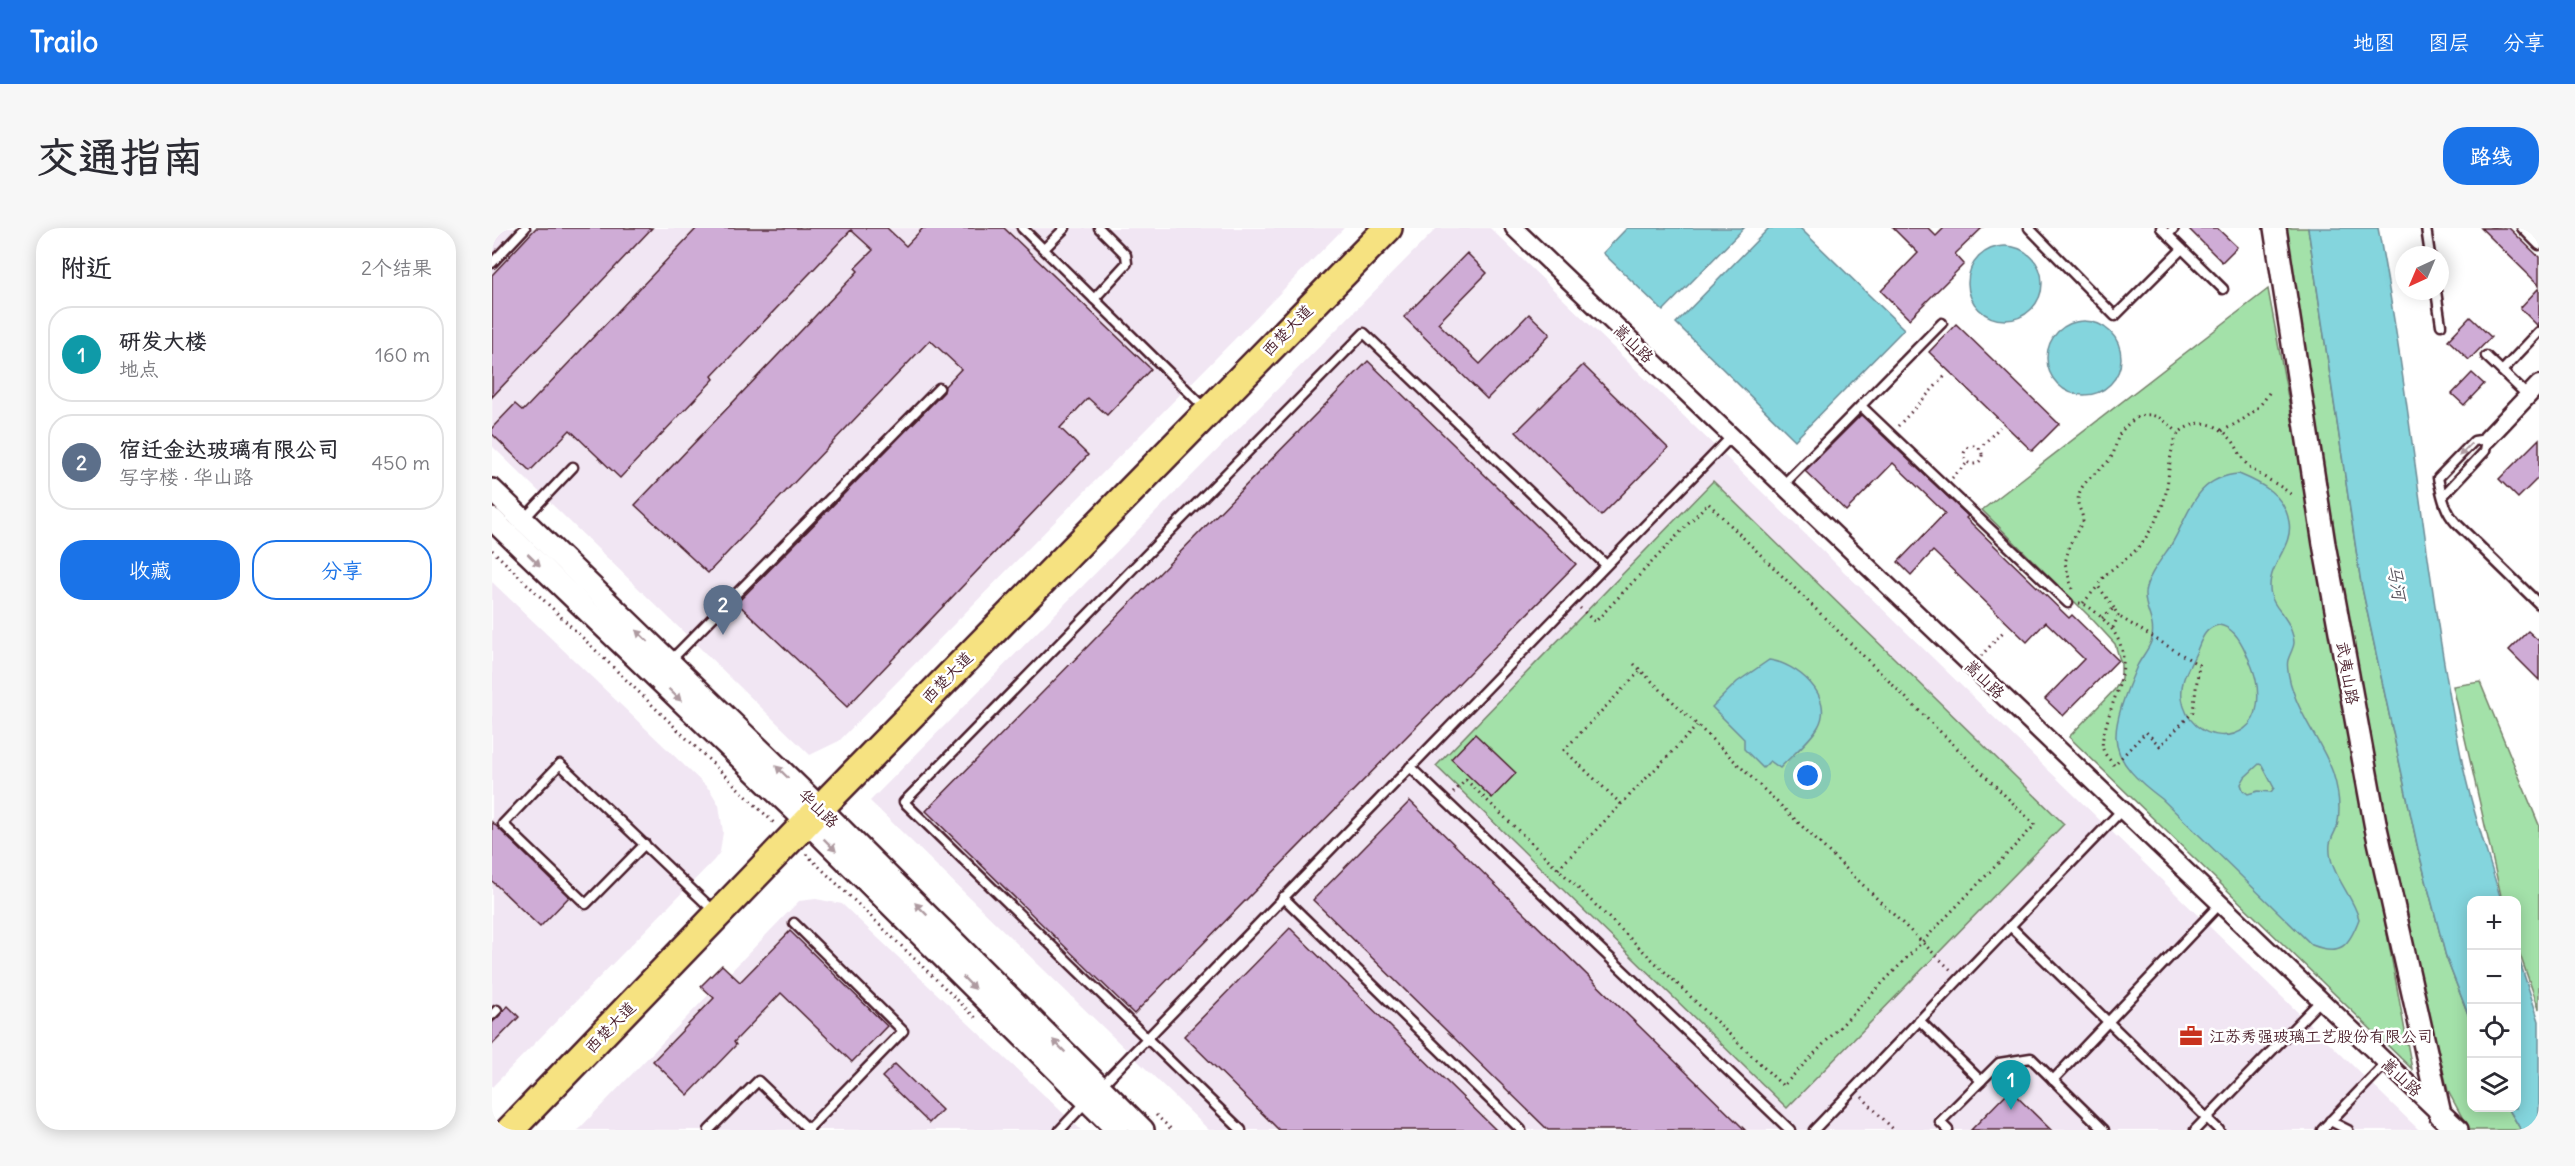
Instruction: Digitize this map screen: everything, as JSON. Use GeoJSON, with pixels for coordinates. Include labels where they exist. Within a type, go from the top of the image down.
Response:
{"type":"FeatureCollection","features":[{"type":"Feature","properties":{"kind":"main road","name":"西楚大道"},"geometry":{"type":"LineString","coordinates":[[510,1130],[813,815],[1388,228]]}},
{"type":"Feature","properties":{"kind":"street","name":"嵩山路"},"geometry":{"type":"LineString","coordinates":[[1514,228],[2457,1130]]}},
{"type":"Feature","properties":{"kind":"street","name":"武夷山路"},"geometry":{"type":"LineString","coordinates":[[2275,228],[2324,544],[2376,828],[2440,1114]]}},
{"type":"Feature","properties":{"kind":"street"},"geometry":{"type":"LineString","coordinates":[[2487,438],[2534,390]]}},
{"type":"Feature","properties":{"kind":"street","name":"华山路"},"geometry":{"type":"LineString","coordinates":[[492,490],[523,520],[662,669]]}},
{"type":"Feature","properties":{"kind":"street","name":"华山路"},"geometry":{"type":"LineString","coordinates":[[492,519],[662,669],[813,815],[1094,1094],[1143,1130]]}},
{"type":"Feature","properties":{"kind":"street","name":"华山路"},"geometry":{"type":"LineString","coordinates":[[1094,1094],[1117,1130]]}},
{"type":"Feature","properties":{"kind":"lane"},"geometry":{"type":"LineString","coordinates":[[492,263],[525,228]]}},
{"type":"Feature","properties":{"kind":"lane"},"geometry":{"type":"LineString","coordinates":[[1022,228],[1208,411]]}},
{"type":"Feature","properties":{"kind":"lane"},"geometry":{"type":"LineString","coordinates":[[1044,249],[1065,228]]}},
{"type":"Feature","properties":{"kind":"lane"},"geometry":{"type":"LineString","coordinates":[[1094,299],[1127,263],[1126,255],[1099,228]]}},
{"type":"Feature","properties":{"kind":"lane"},"geometry":{"type":"LineString","coordinates":[[2029,228],[2115,316],[2182,249]]}},
{"type":"Feature","properties":{"kind":"lane"},"geometry":{"type":"LineString","coordinates":[[2426,228],[2429,246]]}},
{"type":"Feature","properties":{"kind":"lane"},"geometry":{"type":"LineString","coordinates":[[2522,228],[2539,245]]}},
{"type":"Feature","properties":{"kind":"lane"},"geometry":{"type":"LineString","coordinates":[[2168,230],[2182,249],[2223,289]]}},
{"type":"Feature","properties":{"kind":"lane"},"geometry":{"type":"LineString","coordinates":[[2437,300],[2441,325]]}},
{"type":"Feature","properties":{"kind":"lane"},"geometry":{"type":"LineString","coordinates":[[1783,485],[1942,323]]}},
{"type":"Feature","properties":{"kind":"lane"},"geometry":{"type":"LineString","coordinates":[[2502,371],[2539,332]]}},
{"type":"Feature","properties":{"kind":"lane"},"geometry":{"type":"LineString","coordinates":[[1241,1130],[1146,1041],[904,802],[1364,333],[1605,566]]}},
{"type":"Feature","properties":{"kind":"lane"},"geometry":{"type":"LineString","coordinates":[[2486,356],[2502,371],[2534,390]]}},
{"type":"Feature","properties":{"kind":"lane"},"geometry":{"type":"LineString","coordinates":[[662,669],[939,388]]}},
{"type":"Feature","properties":{"kind":"lane"},"geometry":{"type":"LineString","coordinates":[[1861,406],[2068,603]]}},
{"type":"Feature","properties":{"kind":"lane"},"geometry":{"type":"LineString","coordinates":[[1059,1130],[1732,436]]}},
{"type":"Feature","properties":{"kind":"lane"},"geometry":{"type":"LineString","coordinates":[[2442,496],[2486,451],[2487,438],[2474,441],[2438,478],[2442,496],[2450,517],[2539,604]]}},
{"type":"Feature","properties":{"kind":"lane"},"geometry":{"type":"LineString","coordinates":[[523,520],[573,467]]}},
{"type":"Feature","properties":{"kind":"lane"},"geometry":{"type":"LineString","coordinates":[[645,844],[586,904],[503,824],[560,764],[645,844],[718,914]]}},
{"type":"Feature","properties":{"kind":"lane"},"geometry":{"type":"LineString","coordinates":[[1410,767],[1790,1130]]}},
{"type":"Feature","properties":{"kind":"lane"},"geometry":{"type":"LineString","coordinates":[[1814,1130],[2122,810]]}},
{"type":"Feature","properties":{"kind":"lane"},"geometry":{"type":"LineString","coordinates":[[1283,897],[1521,1130]]}},
{"type":"Feature","properties":{"kind":"lane"},"geometry":{"type":"LineString","coordinates":[[2053,1080],[2220,904]]}},
{"type":"Feature","properties":{"kind":"lane"},"geometry":{"type":"LineString","coordinates":[[710,1130],[758,1081],[809,1129],[903,1031],[794,923]]}},
{"type":"Feature","properties":{"kind":"lane"},"geometry":{"type":"LineString","coordinates":[[2010,926],[2219,1130]]}},
{"type":"Feature","properties":{"kind":"lane"},"geometry":{"type":"LineString","coordinates":[[2195,1130],[2320,1000]]}},
{"type":"Feature","properties":{"kind":"lane"},"geometry":{"type":"LineString","coordinates":[[1919,1020],[1981,1081]]}},
{"type":"Feature","properties":{"kind":"lane"},"geometry":{"type":"LineString","coordinates":[[1948,1130],[1940,1122],[1999,1063],[2031,1058],[2104,1130]]}},
{"type":"Feature","properties":{"kind":"lane"},"geometry":{"type":"LineString","coordinates":[[2322,1130],[2386,1063]]}},
{"type":"Feature","properties":{"kind":"lane"},"geometry":{"type":"LineString","coordinates":[[2331,1121],[2348,1130]]}},
{"type":"Feature","properties":{"kind":"path"},"geometry":{"type":"LineString","coordinates":[[1890,434],[1945,376]]}},
{"type":"Feature","properties":{"kind":"path"},"geometry":{"type":"LineString","coordinates":[[2222,431],[2260,407],[2271,389]]}},
{"type":"Feature","properties":{"kind":"path"},"geometry":{"type":"LineString","coordinates":[[2098,586],[2118,616],[2199,665],[2193,711],[2160,746],[2146,732],[2114,765],[2103,750],[2103,736],[2124,672],[2118,642],[2102,618],[2083,603],[2072,590],[2065,563],[2070,544],[2083,521],[2078,502],[2082,489],[2092,474],[2109,459],[2120,433],[2138,415],[2145,413],[2170,425],[2178,433]]}},
{"type":"Feature","properties":{"kind":"path"},"geometry":{"type":"LineString","coordinates":[[2068,603],[2083,603],[2105,576],[2136,550],[2153,527],[2162,509],[2173,446],[2178,433],[2197,422],[2205,422],[2222,431],[2231,438],[2244,462],[2293,496]]}},
{"type":"Feature","properties":{"kind":"path"},"geometry":{"type":"LineString","coordinates":[[1979,449],[2000,427]]}},
{"type":"Feature","properties":{"kind":"path"},"geometry":{"type":"LineString","coordinates":[[1971,446],[1979,449],[1982,455],[1981,460],[1976,464],[1967,463],[1964,454],[1966,449],[1971,446]]}},
{"type":"Feature","properties":{"kind":"path"},"geometry":{"type":"LineString","coordinates":[[1945,486],[1967,463]]}},
{"type":"Feature","properties":{"kind":"path"},"geometry":{"type":"LineString","coordinates":[[1445,801],[1466,780],[1783,1086],[2035,825],[1708,503],[1595,622],[1572,600]]}},
{"type":"Feature","properties":{"kind":"path"},"geometry":{"type":"LineString","coordinates":[[2102,618],[2114,608]]}},
{"type":"Feature","properties":{"kind":"path"},"geometry":{"type":"LineString","coordinates":[[2112,630],[2118,616]]}},
{"type":"Feature","properties":{"kind":"path"},"geometry":{"type":"LineString","coordinates":[[1972,666],[2003,632]]}},
{"type":"Feature","properties":{"kind":"path"},"geometry":{"type":"LineString","coordinates":[[1634,663],[1960,978]]}},
{"type":"Feature","properties":{"kind":"path"},"geometry":{"type":"LineString","coordinates":[[1621,804],[1564,750],[1641,670]]}},
{"type":"Feature","properties":{"kind":"path"},"geometry":{"type":"LineString","coordinates":[[1558,869],[1698,726]]}},
{"type":"Feature","properties":{"kind":"path"},"geometry":{"type":"LineString","coordinates":[[1854,1088],[1894,1130]]}},
{"type":"Feature","properties":{"kind":"shaded area"},"geometry":{"type":"Polygon","coordinates":[[[492,228],[1344,228],[839,741],[810,755],[492,446],[492,228]]]}},
{"type":"Feature","properties":{"kind":"shaded area"},"geometry":{"type":"Polygon","coordinates":[[[1437,228],[1490,228],[2419,1130],[1209,1130],[870,801],[1437,228]]]}},
{"type":"Feature","properties":{"kind":"shaded area"},"geometry":{"type":"Polygon","coordinates":[[[492,582],[710,790],[719,805],[723,832],[720,852],[714,860],[492,1087],[492,582]]]}},
{"type":"Feature","properties":{"kind":"shaded area"},"geometry":{"type":"Polygon","coordinates":[[[816,899],[842,904],[1081,1130],[578,1130],[799,901],[816,899]]]}},
{"type":"Feature","properties":{"kind":"green space"},"geometry":{"type":"Polygon","coordinates":[[[2283,228],[2308,228],[2361,583],[2418,849],[2446,957],[2467,1012],[2467,1112],[2510,1112],[2521,1130],[2469,1130],[2448,1091],[2370,774],[2283,228]]]}},
{"type":"Feature","properties":{"kind":"green space"},"geometry":{"type":"Polygon","coordinates":[[[2268,289],[2412,1069],[2069,737],[2115,689],[2121,678],[2121,664],[2115,644],[1982,510],[2268,289]]]}},
{"type":"Feature","properties":{"kind":"green space"},"geometry":{"type":"Polygon","coordinates":[[[1713,481],[2064,824],[1787,1108],[1436,766],[1713,481]]]}},
{"type":"Feature","properties":{"kind":"green space"},"geometry":{"type":"Polygon","coordinates":[[[2480,682],[2539,825],[2539,1009],[2521,957],[2521,896],[2501,896],[2453,686],[2480,682]]]}},
{"type":"Feature","properties":{"kind":"water"},"geometry":{"type":"Polygon","coordinates":[[[1627,228],[1744,228],[1663,311],[1603,253],[1627,228]]]}},
{"type":"Feature","properties":{"kind":"water"},"geometry":{"type":"Polygon","coordinates":[[[1769,228],[1800,228],[1904,329],[1795,440],[1676,323],[1769,228]]]}},
{"type":"Feature","properties":{"kind":"water","name":"马河"},"geometry":{"type":"Polygon","coordinates":[[[2308,228],[2378,228],[2449,695],[2470,796],[2500,896],[2467,896],[2467,1012],[2446,957],[2418,849],[2361,583],[2308,228]]]}},
{"type":"Feature","properties":{"kind":"water"},"geometry":{"type":"Polygon","coordinates":[[[2005,246],[2026,252],[2036,262],[2042,283],[2036,304],[2026,314],[2005,320],[1984,314],[1974,304],[1968,283],[1974,262],[1984,252],[2005,246]]]}},
{"type":"Feature","properties":{"kind":"water"},"geometry":{"type":"Polygon","coordinates":[[[2077,321],[2091,321],[2105,327],[2115,337],[2121,351],[2121,365],[2115,379],[2105,389],[2091,395],[2077,395],[2063,389],[2053,379],[2047,365],[2047,351],[2053,337],[2063,327],[2077,321]]]}},
{"type":"Feature","properties":{"kind":"water"},"geometry":{"type":"Polygon","coordinates":[[[2239,474],[2263,486],[2277,497],[2287,513],[2289,531],[2272,575],[2271,595],[2287,621],[2294,640],[2288,660],[2292,688],[2333,773],[2339,807],[2330,854],[2336,873],[2359,919],[2352,936],[2337,949],[2312,945],[2162,799],[2138,780],[2125,764],[2117,745],[2118,719],[2124,700],[2137,666],[2151,642],[2152,628],[2145,599],[2148,581],[2171,545],[2195,499],[2212,482],[2239,474]],[[2219,625],[2209,629],[2203,636],[2185,675],[2182,698],[2187,714],[2196,725],[2207,732],[2220,735],[2233,734],[2244,729],[2253,719],[2258,692],[2254,672],[2242,644],[2236,635],[2219,625]],[[2259,764],[2241,784],[2243,790],[2248,794],[2258,791],[2271,792],[2274,788],[2262,765],[2259,764]]]}},
{"type":"Feature","properties":{"kind":"water"},"geometry":{"type":"Polygon","coordinates":[[[1769,660],[1780,662],[1801,674],[1818,693],[1822,704],[1822,715],[1818,727],[1780,768],[1770,761],[1763,768],[1744,749],[1744,739],[1712,707],[1737,682],[1769,660]]]}},
{"type":"Feature","properties":{"kind":"water"},"geometry":{"type":"Polygon","coordinates":[[[2521,965],[2539,1021],[2539,1130],[2521,1130],[2510,1112],[2521,1112],[2521,965]]]}},
{"type":"Feature","properties":{"kind":"building"},"geometry":{"type":"Polygon","coordinates":[[[536,228],[652,228],[492,397],[492,275],[536,228]]]}},
{"type":"Feature","properties":{"kind":"building"},"geometry":{"type":"Polygon","coordinates":[[[697,228],[887,228],[906,246],[923,228],[1004,228],[1151,369],[1107,415],[1088,398],[1060,428],[1088,455],[847,707],[737,603],[944,392],[945,386],[961,369],[930,340],[708,573],[635,505],[858,271],[855,268],[873,250],[851,230],[712,376],[714,379],[620,478],[570,430],[530,471],[492,434],[492,428],[515,404],[523,411],[697,228]]]}},
{"type":"Feature","properties":{"kind":"building"},"geometry":{"type":"Polygon","coordinates":[[[1893,228],[1928,228],[1936,236],[1944,228],[1982,228],[1955,254],[1964,264],[1909,319],[1881,291],[1918,253],[1893,228]]]}},
{"type":"Feature","properties":{"kind":"building"},"geometry":{"type":"Polygon","coordinates":[[[2188,228],[2217,228],[2237,247],[2222,262],[2188,228]]]}},
{"type":"Feature","properties":{"kind":"building"},"geometry":{"type":"Polygon","coordinates":[[[2481,228],[2509,228],[2539,257],[2539,285],[2481,228]]]}},
{"type":"Feature","properties":{"kind":"building"},"geometry":{"type":"Polygon","coordinates":[[[1467,253],[1487,273],[1438,323],[1480,364],[1529,314],[1550,334],[1487,399],[1404,317],[1467,253]]]}},
{"type":"Feature","properties":{"kind":"building"},"geometry":{"type":"Polygon","coordinates":[[[2539,288],[2539,326],[2538,326],[2520,308],[2539,288]]]}},
{"type":"Feature","properties":{"kind":"building"},"geometry":{"type":"Polygon","coordinates":[[[2470,317],[2491,337],[2469,360],[2448,340],[2470,317]]]}},
{"type":"Feature","properties":{"kind":"building"},"geometry":{"type":"Polygon","coordinates":[[[1956,324],[2059,424],[2032,451],[1929,352],[1956,324]]]}},
{"type":"Feature","properties":{"kind":"building"},"geometry":{"type":"Polygon","coordinates":[[[1368,361],[1576,564],[1134,1014],[926,811],[1368,361]]]}},
{"type":"Feature","properties":{"kind":"building"},"geometry":{"type":"Polygon","coordinates":[[[1583,365],[1668,448],[1601,516],[1516,432],[1583,365]]]}},
{"type":"Feature","properties":{"kind":"building"},"geometry":{"type":"Polygon","coordinates":[[[2472,373],[2484,384],[2464,405],[2452,394],[2472,373]]]}},
{"type":"Feature","properties":{"kind":"building"},"geometry":{"type":"Polygon","coordinates":[[[1861,415],[1968,516],[1966,518],[2069,618],[2072,615],[2118,660],[2063,716],[2045,699],[2084,659],[2046,622],[2027,642],[1933,551],[1911,575],[1898,562],[1945,513],[1893,463],[1846,511],[1805,471],[1861,415]]]}},
{"type":"Feature","properties":{"kind":"building"},"geometry":{"type":"Polygon","coordinates":[[[2539,439],[2539,477],[2518,498],[2499,479],[2539,439]]]}},
{"type":"Feature","properties":{"kind":"building"},"geometry":{"type":"Polygon","coordinates":[[[2528,631],[2539,641],[2539,680],[2509,650],[2528,631]]]}},
{"type":"Feature","properties":{"kind":"building"},"geometry":{"type":"Polygon","coordinates":[[[1475,734],[1516,773],[1492,798],[1451,759],[1475,734]]]}},
{"type":"Feature","properties":{"kind":"building"},"geometry":{"type":"Polygon","coordinates":[[[1410,801],[1745,1130],[1548,1130],[1313,900],[1410,801]]]}},
{"type":"Feature","properties":{"kind":"building"},"geometry":{"type":"Polygon","coordinates":[[[492,822],[569,897],[540,927],[492,881],[492,822]]]}},
{"type":"Feature","properties":{"kind":"building"},"geometry":{"type":"Polygon","coordinates":[[[1290,928],[1496,1130],[1279,1130],[1184,1036],[1290,928]]]}},
{"type":"Feature","properties":{"kind":"building"},"geometry":{"type":"Polygon","coordinates":[[[790,931],[887,1026],[852,1062],[781,993],[688,1095],[653,1061],[714,998],[701,986],[722,965],[740,982],[790,931]]]}},
{"type":"Feature","properties":{"kind":"building"},"geometry":{"type":"Polygon","coordinates":[[[508,1006],[519,1017],[492,1045],[492,1023],[508,1006]]]}},
{"type":"Feature","properties":{"kind":"building"},"geometry":{"type":"Polygon","coordinates":[[[895,1064],[942,1110],[929,1123],[882,1077],[895,1064]]]}},
{"type":"Feature","properties":{"kind":"building"},"geometry":{"type":"Polygon","coordinates":[[[2010,1090],[2051,1130],[1971,1130],[2010,1090]]]}},
{"type":"Feature","properties":{"kind":"place","name":"宿迁金达玻璃有限公司"},"geometry":{"type":"Point","coordinates":[723,635]}},
{"type":"Feature","properties":{"kind":"place","name":"江苏秀强玻璃工艺股份有限公司"},"geometry":{"type":"Point","coordinates":[2191,1036]}},
{"type":"Feature","properties":{"kind":"place","name":"研发大楼"},"geometry":{"type":"Point","coordinates":[2011,1110]}}]}
